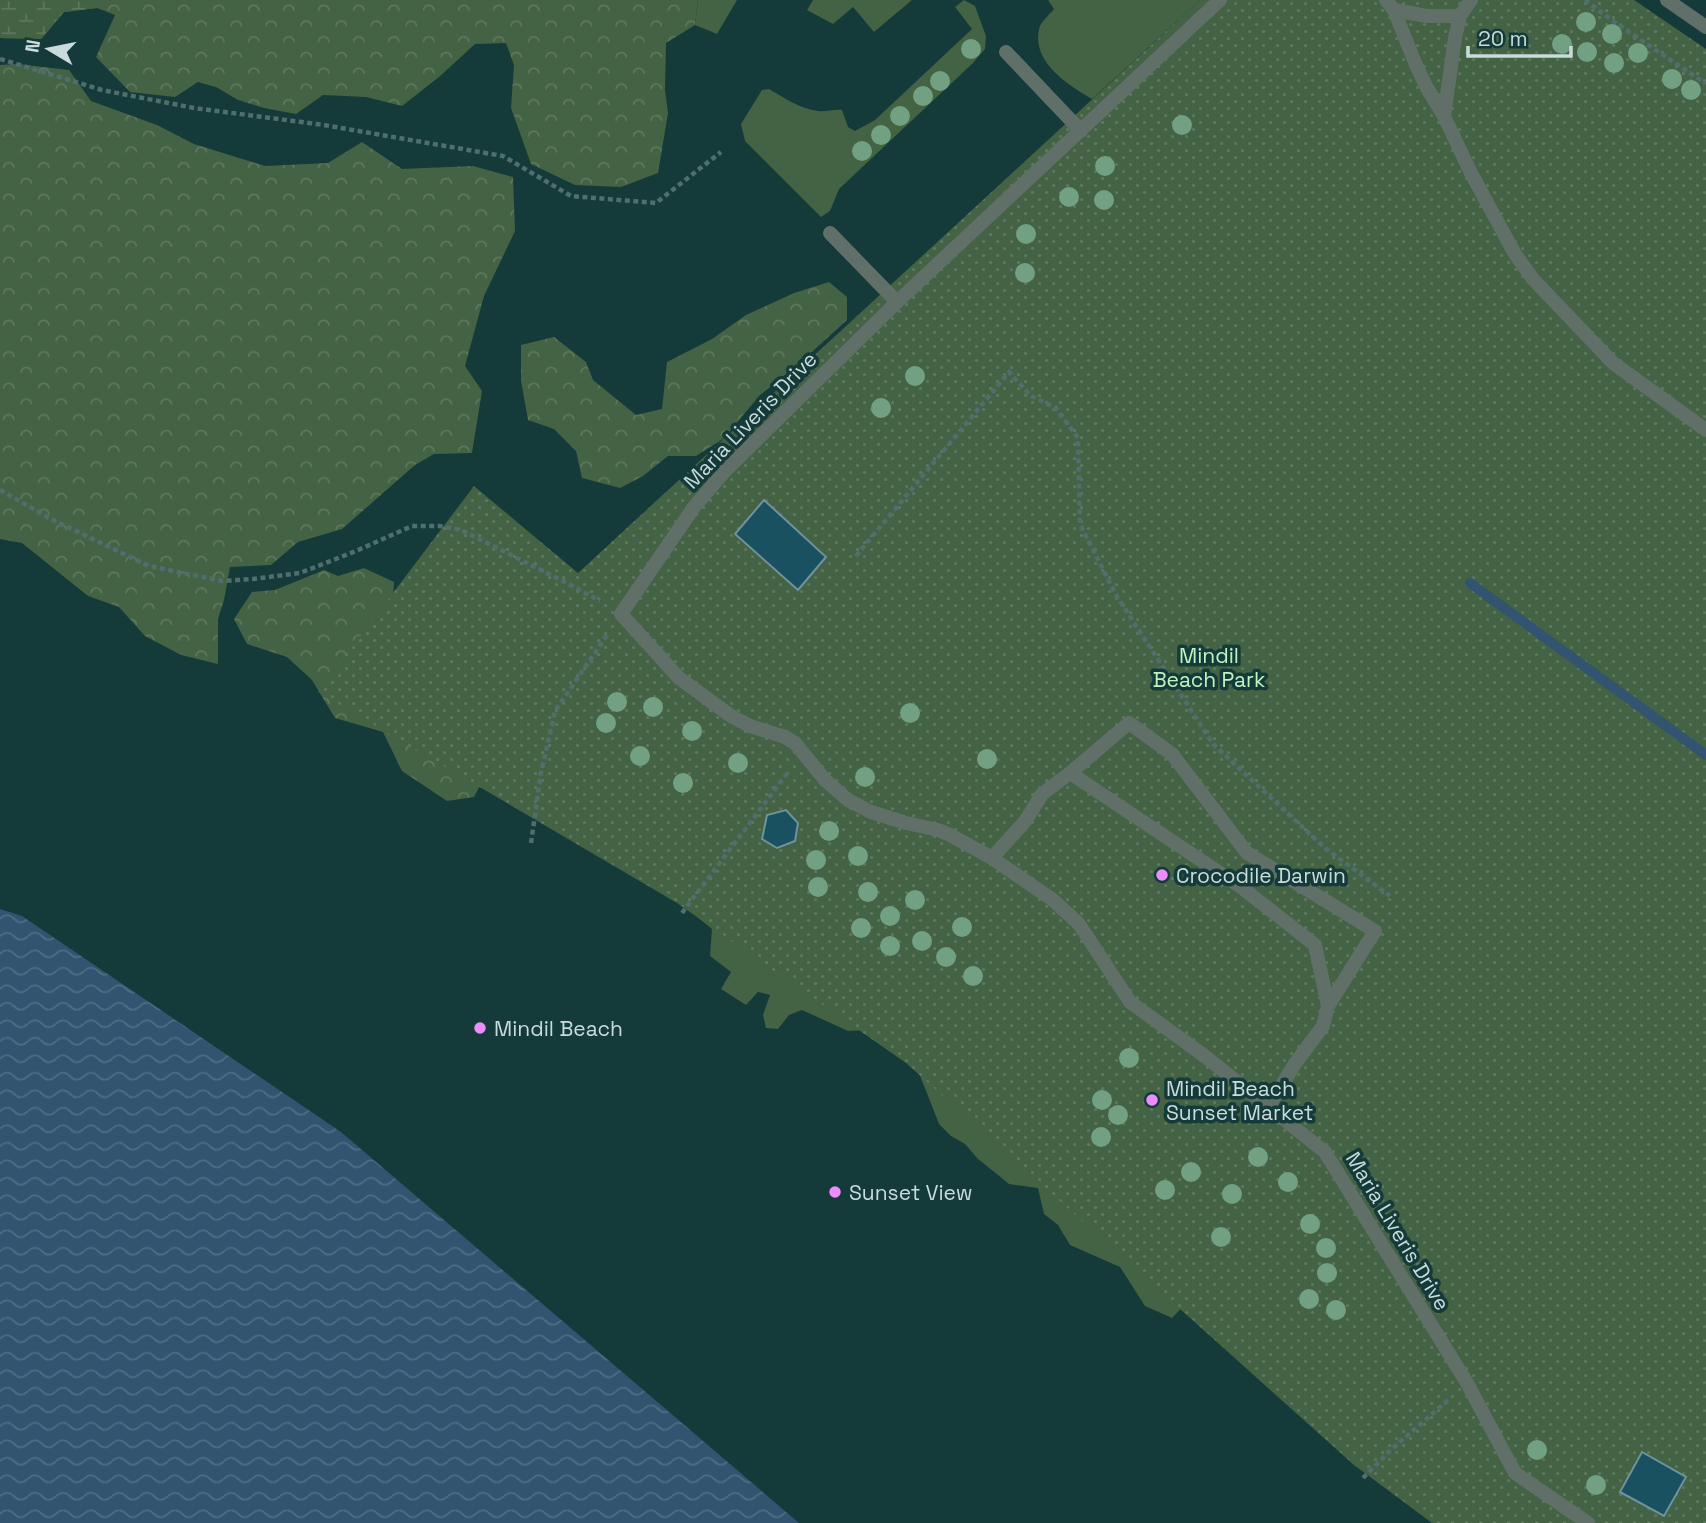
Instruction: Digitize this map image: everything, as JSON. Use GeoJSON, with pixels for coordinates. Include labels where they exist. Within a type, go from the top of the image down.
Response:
{"type":"FeatureCollection","features":[{"type":"Feature","properties":{"kind":"street","name":"Maria Liveris Drive"},"geometry":{"type":"LineString","coordinates":[[1220,0],[897,302],[726,470],[694,507],[621,614],[679,678],[731,716],[795,743],[825,780],[848,800],[871,812],[939,830],[964,842],[1053,900],[1079,924],[1130,1002],[1206,1057],[1325,1152],[1467,1383],[1515,1473],[1588,1523]]}},
{"type":"Feature","properties":{"kind":"street"},"geometry":{"type":"LineString","coordinates":[[1444,116],[1460,16],[1471,0]]}},
{"type":"Feature","properties":{"kind":"street"},"geometry":{"type":"LineString","coordinates":[[1667,0],[1706,27]]}},
{"type":"Feature","properties":{"kind":"street"},"geometry":{"type":"LineString","coordinates":[[1390,5],[1426,16],[1460,16]]}},
{"type":"Feature","properties":{"kind":"street"},"geometry":{"type":"LineString","coordinates":[[1390,5],[1427,88],[1444,116],[1471,173],[1515,254],[1533,279],[1614,363],[1706,430]]}},
{"type":"Feature","properties":{"kind":"street"},"geometry":{"type":"LineString","coordinates":[[1006,52],[1081,131]]}},
{"type":"Feature","properties":{"kind":"street"},"geometry":{"type":"LineString","coordinates":[[830,233],[897,302]]}},
{"type":"Feature","properties":{"kind":"street"},"geometry":{"type":"LineString","coordinates":[[992,858],[1026,820],[1042,794],[1129,723],[1172,754],[1247,853],[1375,931],[1328,1006],[1323,1026],[1294,1065],[1269,1106]]}},
{"type":"Feature","properties":{"kind":"street"},"geometry":{"type":"LineString","coordinates":[[1070,773],[1241,887],[1315,945],[1328,1006]]}},
{"type":"Feature","properties":{"kind":"path"},"geometry":{"type":"LineString","coordinates":[[1585,0],[1706,84]]}},
{"type":"Feature","properties":{"kind":"path"},"geometry":{"type":"LineString","coordinates":[[0,59],[102,90],[194,108],[324,125],[503,156],[570,196],[656,203],[721,152]]}},
{"type":"Feature","properties":{"kind":"path"},"geometry":{"type":"LineString","coordinates":[[856,556],[1009,372],[1031,396],[1056,408],[1079,438],[1080,524],[1116,595],[1213,744],[1325,848],[1390,896]]}},
{"type":"Feature","properties":{"kind":"path"},"geometry":{"type":"LineString","coordinates":[[0,490],[51,519],[149,566],[222,581],[300,573],[412,526],[439,526],[461,530],[563,581],[621,614],[555,710],[541,773],[531,844]]}},
{"type":"Feature","properties":{"kind":"path"},"geometry":{"type":"LineString","coordinates":[[682,913],[803,753]]}},
{"type":"Feature","properties":{"kind":"path"},"geometry":{"type":"LineString","coordinates":[[1363,1478],[1392,1448],[1467,1383]]}},
{"type":"Feature","properties":{"kind":"green space"},"geometry":{"type":"Polygon","coordinates":[[[0,0],[698,0],[695,25],[666,43],[665,90],[668,113],[658,173],[621,187],[575,185],[531,164],[511,108],[514,65],[506,43],[475,44],[402,106],[366,97],[323,95],[296,114],[238,100],[216,87],[198,82],[175,97],[130,92],[96,57],[115,15],[97,8],[64,12],[41,39],[0,38],[0,0]]]}},
{"type":"Feature","properties":{"kind":"green space"},"geometry":{"type":"Polygon","coordinates":[[[0,0],[106,0],[97,8],[64,12],[41,39],[0,38],[0,0]]]}},
{"type":"Feature","properties":{"kind":"green space"},"geometry":{"type":"Polygon","coordinates":[[[698,0],[737,0],[717,34],[695,25],[698,0]]]}},
{"type":"Feature","properties":{"kind":"green space"},"geometry":{"type":"Polygon","coordinates":[[[813,0],[912,0],[874,32],[853,7],[833,24],[807,10],[813,0]]]}},
{"type":"Feature","properties":{"kind":"green space"},"geometry":{"type":"Polygon","coordinates":[[[964,0],[975,6],[986,36],[985,49],[839,189],[830,211],[821,217],[745,141],[741,124],[762,90],[769,89],[811,110],[842,110],[848,127],[855,131],[875,120],[972,29],[955,7],[964,0]]]}},
{"type":"Feature","properties":{"kind":"green space"},"geometry":{"type":"Polygon","coordinates":[[[1048,0],[1200,0],[1092,99],[1062,79],[1045,61],[1040,50],[1040,26],[1054,9],[1048,0]]]}},
{"type":"Feature","properties":{"kind":"green space","name":"Mindil Beach Park"},"geometry":{"type":"Polygon","coordinates":[[[1200,0],[1634,0],[1706,49],[1706,1523],[1432,1523],[1354,1465],[906,1063],[677,903],[318,692],[474,486],[578,573],[1200,0]]]}},
{"type":"Feature","properties":{"kind":"green space"},"geometry":{"type":"Polygon","coordinates":[[[18,64],[69,70],[91,101],[157,125],[194,144],[265,166],[328,163],[362,142],[402,169],[473,166],[513,177],[515,231],[484,296],[465,366],[482,391],[472,453],[434,454],[415,465],[342,529],[298,542],[271,565],[230,567],[218,619],[218,664],[181,655],[145,636],[119,607],[88,596],[22,543],[0,539],[0,65],[18,64]]]}},
{"type":"Feature","properties":{"kind":"green space"},"geometry":{"type":"Polygon","coordinates":[[[829,282],[847,297],[847,320],[760,395],[723,439],[696,456],[668,456],[643,476],[620,488],[582,478],[576,451],[554,429],[528,420],[521,381],[521,345],[554,337],[586,362],[593,380],[636,415],[662,409],[667,362],[712,339],[746,315],[794,293],[829,282]]]}},
{"type":"Feature","properties":{"kind":"green space"},"geometry":{"type":"Polygon","coordinates":[[[364,568],[394,582],[392,618],[486,774],[474,797],[447,801],[402,771],[383,732],[335,718],[312,680],[287,657],[247,644],[234,619],[252,592],[275,590],[324,570],[338,576],[364,568]]]}},
{"type":"Feature","properties":{"kind":"green space"},"geometry":{"type":"Polygon","coordinates":[[[731,863],[867,1030],[848,1031],[802,1010],[789,1015],[778,1029],[766,1028],[763,1015],[770,995],[758,992],[746,1005],[721,989],[731,972],[710,956],[712,929],[696,916],[731,863]]]}},
{"type":"Feature","properties":{"kind":"green space"},"geometry":{"type":"Polygon","coordinates":[[[919,1073],[1230,1258],[1172,1318],[1145,1306],[1120,1267],[1070,1245],[1058,1225],[1044,1214],[1038,1188],[1009,1184],[939,1124],[919,1073]]]}},
{"type":"Feature","properties":{"kind":"water"},"geometry":{"type":"Polygon","coordinates":[[[0,909],[22,916],[341,1132],[799,1523],[0,1523],[0,909]]]}},
{"type":"Feature","properties":{"kind":"building"},"geometry":{"type":"Polygon","coordinates":[[[764,500],[826,557],[798,590],[735,534],[764,500]]]}},
{"type":"Feature","properties":{"kind":"building"},"geometry":{"type":"Polygon","coordinates":[[[786,810],[798,823],[795,841],[777,848],[762,839],[767,815],[786,810]]]}},
{"type":"Feature","properties":{"kind":"building"},"geometry":{"type":"Polygon","coordinates":[[[1642,1452],[1686,1477],[1664,1516],[1620,1492],[1642,1452]]]}},
{"type":"Feature","properties":{"kind":"waterway"},"geometry":{"type":"LineString","coordinates":[[1470,583],[1706,755]]}},
{"type":"Feature","properties":{"kind":"place","name":"Crocodile Darwin"},"geometry":{"type":"Point","coordinates":[1162,875]}},
{"type":"Feature","properties":{"kind":"place","name":"Mindil Beach"},"geometry":{"type":"Point","coordinates":[480,1028]}},
{"type":"Feature","properties":{"kind":"place","name":"Mindil Beach Sunset Market"},"geometry":{"type":"Point","coordinates":[1152,1100]}},
{"type":"Feature","properties":{"kind":"place","name":"Sunset View"},"geometry":{"type":"Point","coordinates":[835,1192]}}]}
